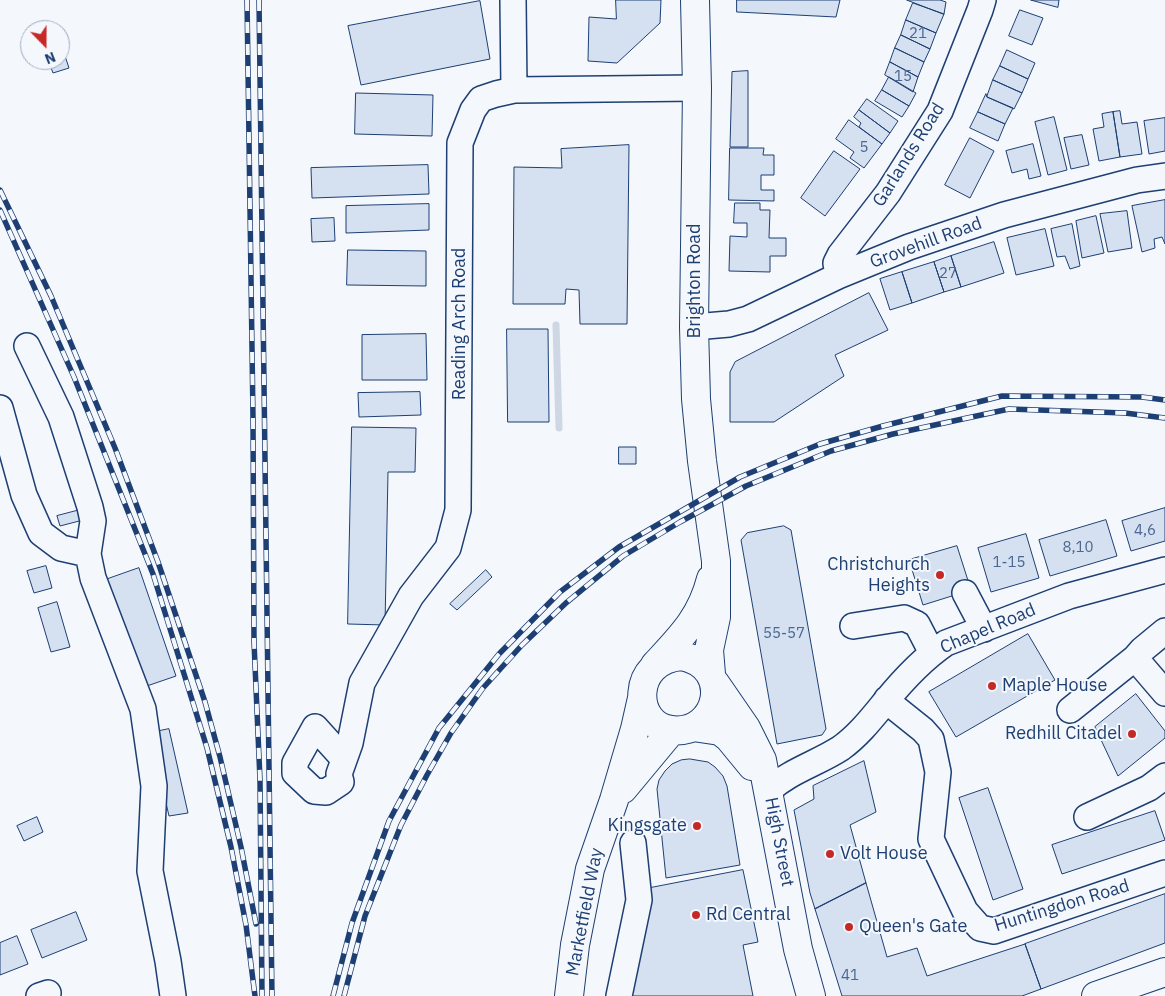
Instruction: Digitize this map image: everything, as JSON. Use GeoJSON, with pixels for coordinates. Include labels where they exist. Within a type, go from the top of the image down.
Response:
{"type":"FeatureCollection","features":[{"type":"Feature","properties":{"kind":"main road","name":"Brighton Road"},"geometry":{"type":"LineString","coordinates":[[695,0],[697,88],[694,327],[696,399],[702,461],[716,561],[716,617],[710,650],[713,679]]}},
{"type":"Feature","properties":{"kind":"main road","name":"Brighton Road"},"geometry":{"type":"LineString","coordinates":[[650,670],[691,625],[706,598],[716,561]]}},
{"type":"Feature","properties":{"kind":"main road"},"geometry":{"type":"LineString","coordinates":[[682,656],[692,658],[703,665],[713,679],[716,696],[708,715],[682,728],[659,726],[651,719],[644,707],[642,698],[642,688],[650,670],[670,657],[682,656]]}},
{"type":"Feature","properties":{"kind":"main road","name":"High Street"},"geometry":{"type":"LineString","coordinates":[[713,679],[746,728],[762,760],[798,949],[811,996]]}},
{"type":"Feature","properties":{"kind":"main road","name":"Marketfield Way"},"geometry":{"type":"LineString","coordinates":[[569,996],[574,945],[590,868],[614,800],[635,730],[642,698]]}},
{"type":"Feature","properties":{"kind":"main road","name":"High Street"},"geometry":{"type":"LineString","coordinates":[[682,728],[720,731],[729,738],[766,784]]}},
{"type":"Feature","properties":{"kind":"main road","name":"Marketfield Way"},"geometry":{"type":"LineString","coordinates":[[614,800],[682,728]]}},
{"type":"Feature","properties":{"kind":"main road"},"geometry":{"type":"LineString","coordinates":[[1096,996],[1165,972]]}},
{"type":"Feature","properties":{"kind":"street"},"geometry":{"type":"LineString","coordinates":[[513,0],[514,90]]}},
{"type":"Feature","properties":{"kind":"street","name":"Garlands Road"},"geometry":{"type":"LineString","coordinates":[[838,276],[836,263],[840,255],[888,193],[940,111],[980,10],[982,0]]}},
{"type":"Feature","properties":{"kind":"street","name":"Reading Arch Road"},"geometry":{"type":"LineString","coordinates":[[346,750],[362,683],[411,596],[448,548],[458,510],[460,143],[473,110],[482,99],[514,90],[697,88]]}},
{"type":"Feature","properties":{"kind":"street","name":"Grovehill Road"},"geometry":{"type":"LineString","coordinates":[[694,327],[729,324],[748,319],[838,276],[909,246],[1004,215],[1138,180],[1165,176]]}},
{"type":"Feature","properties":{"kind":"street"},"geometry":{"type":"LineString","coordinates":[[27,346],[61,417],[90,507],[93,521],[88,554],[93,578],[143,709],[154,786],[150,871],[173,996]]}},
{"type":"Feature","properties":{"kind":"street"},"geometry":{"type":"LineString","coordinates":[[0,408],[24,495],[41,533],[62,548],[88,554]]}},
{"type":"Feature","properties":{"kind":"street","name":"Chapel Road"},"geometry":{"type":"LineString","coordinates":[[766,784],[778,782],[841,748],[864,727],[932,653],[946,643],[1069,596],[1162,575]]}},
{"type":"Feature","properties":{"kind":"street"},"geometry":{"type":"LineString","coordinates":[[965,593],[984,629]]}},
{"type":"Feature","properties":{"kind":"street"},"geometry":{"type":"LineString","coordinates":[[853,626],[904,618],[917,624],[932,653]]}},
{"type":"Feature","properties":{"kind":"street"},"geometry":{"type":"LineString","coordinates":[[1070,710],[1135,658],[1165,631]]}},
{"type":"Feature","properties":{"kind":"street"},"geometry":{"type":"LineString","coordinates":[[1135,658],[1165,693]]}},
{"type":"Feature","properties":{"kind":"street","name":"Huntingdon Road"},"geometry":{"type":"LineString","coordinates":[[888,699],[893,706],[923,730],[931,739],[938,772],[931,839],[964,911],[980,928],[994,931],[1165,873]]}},
{"type":"Feature","properties":{"kind":"street"},"geometry":{"type":"LineString","coordinates":[[1087,816],[1149,788],[1165,776]]}},
{"type":"Feature","properties":{"kind":"street"},"geometry":{"type":"LineString","coordinates":[[619,996],[639,900],[633,843]]}},
{"type":"Feature","properties":{"kind":"building"},"geometry":{"type":"Polygon","coordinates":[[[616,0],[661,0],[660,23],[617,63],[588,61],[589,17],[616,19],[616,0]]]}},
{"type":"Feature","properties":{"kind":"building"},"geometry":{"type":"Polygon","coordinates":[[[737,0],[840,0],[836,17],[737,12],[737,0]]]}},
{"type":"Feature","properties":{"kind":"building"},"geometry":{"type":"Polygon","coordinates":[[[907,0],[940,0],[946,2],[944,14],[907,0]]]}},
{"type":"Feature","properties":{"kind":"building"},"geometry":{"type":"Polygon","coordinates":[[[1031,0],[1059,0],[1058,7],[1031,0]]]}},
{"type":"Feature","properties":{"kind":"building"},"geometry":{"type":"Polygon","coordinates":[[[480,1],[490,59],[361,85],[348,26],[480,1]]]}},
{"type":"Feature","properties":{"kind":"building"},"geometry":{"type":"Polygon","coordinates":[[[913,3],[944,14],[936,33],[906,20],[913,3]]]}},
{"type":"Feature","properties":{"kind":"building"},"geometry":{"type":"Polygon","coordinates":[[[1020,10],[1043,18],[1032,45],[1009,36],[1020,10]]]}},
{"type":"Feature","properties":{"kind":"building"},"geometry":{"type":"Polygon","coordinates":[[[906,20],[936,33],[930,49],[901,35],[906,20]]]}},
{"type":"Feature","properties":{"kind":"building"},"geometry":{"type":"Polygon","coordinates":[[[901,35],[930,49],[924,62],[895,48],[901,35]]]}},
{"type":"Feature","properties":{"kind":"building"},"geometry":{"type":"Polygon","coordinates":[[[895,48],[924,62],[918,77],[890,62],[895,48]]]}},
{"type":"Feature","properties":{"kind":"building"},"geometry":{"type":"Polygon","coordinates":[[[1007,50],[1035,63],[1028,79],[1000,66],[1007,50]]]}},
{"type":"Feature","properties":{"kind":"building"},"geometry":{"type":"Polygon","coordinates":[[[890,62],[918,77],[913,92],[885,75],[890,62]]]}},
{"type":"Feature","properties":{"kind":"building"},"geometry":{"type":"Polygon","coordinates":[[[1000,66],[1028,79],[1022,93],[993,80],[1000,66]]]}},
{"type":"Feature","properties":{"kind":"building"},"geometry":{"type":"Polygon","coordinates":[[[52,70],[63,70],[53,73],[52,70]]]}},
{"type":"Feature","properties":{"kind":"building"},"geometry":{"type":"Polygon","coordinates":[[[748,71],[748,147],[730,147],[732,72],[748,71]]]}},
{"type":"Feature","properties":{"kind":"building"},"geometry":{"type":"Polygon","coordinates":[[[889,77],[916,93],[909,106],[882,90],[889,77]]]}},
{"type":"Feature","properties":{"kind":"building"},"geometry":{"type":"Polygon","coordinates":[[[993,80],[1022,93],[1014,109],[987,97],[993,80]]]}},
{"type":"Feature","properties":{"kind":"building"},"geometry":{"type":"Polygon","coordinates":[[[882,90],[909,106],[902,117],[875,101],[882,90]]]}},
{"type":"Feature","properties":{"kind":"building"},"geometry":{"type":"Polygon","coordinates":[[[356,93],[433,95],[432,136],[355,134],[356,93]]]}},
{"type":"Feature","properties":{"kind":"building"},"geometry":{"type":"Polygon","coordinates":[[[986,94],[987,97],[1013,108],[1005,124],[978,112],[986,94]]]}},
{"type":"Feature","properties":{"kind":"building"},"geometry":{"type":"Polygon","coordinates":[[[867,99],[898,121],[890,133],[859,110],[867,99]]]}},
{"type":"Feature","properties":{"kind":"building"},"geometry":{"type":"Polygon","coordinates":[[[859,110],[890,133],[882,144],[859,127],[861,123],[854,117],[859,110]]]}},
{"type":"Feature","properties":{"kind":"building"},"geometry":{"type":"Polygon","coordinates":[[[1120,111],[1122,124],[1137,122],[1142,154],[1120,157],[1113,112],[1120,111]]]}},
{"type":"Feature","properties":{"kind":"building"},"geometry":{"type":"Polygon","coordinates":[[[978,112],[1005,124],[998,141],[970,128],[978,112]]]}},
{"type":"Feature","properties":{"kind":"building"},"geometry":{"type":"Polygon","coordinates":[[[1113,112],[1120,157],[1099,161],[1093,129],[1104,127],[1102,114],[1113,112]]]}},
{"type":"Feature","properties":{"kind":"building"},"geometry":{"type":"Polygon","coordinates":[[[1054,117],[1067,170],[1048,175],[1035,122],[1054,117]]]}},
{"type":"Feature","properties":{"kind":"building"},"geometry":{"type":"Polygon","coordinates":[[[1165,118],[1165,151],[1149,154],[1144,121],[1165,118]]]}},
{"type":"Feature","properties":{"kind":"building"},"geometry":{"type":"Polygon","coordinates":[[[849,120],[882,144],[864,168],[850,158],[854,152],[836,139],[849,120]]]}},
{"type":"Feature","properties":{"kind":"building"},"geometry":{"type":"Polygon","coordinates":[[[1082,135],[1089,165],[1071,169],[1064,138],[1082,135]]]}},
{"type":"Feature","properties":{"kind":"building"},"geometry":{"type":"Polygon","coordinates":[[[970,138],[994,151],[970,198],[945,185],[970,138]]]}},
{"type":"Feature","properties":{"kind":"building"},"geometry":{"type":"Polygon","coordinates":[[[1033,144],[1041,176],[1029,179],[1027,169],[1012,173],[1006,151],[1033,144]]]}},
{"type":"Feature","properties":{"kind":"building"},"geometry":{"type":"Polygon","coordinates":[[[629,145],[627,324],[580,324],[579,290],[566,289],[565,304],[513,304],[514,167],[562,168],[561,149],[629,145]]]}},
{"type":"Feature","properties":{"kind":"building"},"geometry":{"type":"Polygon","coordinates":[[[730,148],[764,148],[763,155],[774,155],[774,175],[761,175],[761,190],[774,190],[774,201],[729,200],[730,148]]]}},
{"type":"Feature","properties":{"kind":"building"},"geometry":{"type":"Polygon","coordinates":[[[834,151],[860,169],[825,216],[801,198],[834,151]]]}},
{"type":"Feature","properties":{"kind":"building"},"geometry":{"type":"Polygon","coordinates":[[[428,165],[429,194],[312,198],[311,168],[428,165]]]}},
{"type":"Feature","properties":{"kind":"building"},"geometry":{"type":"Polygon","coordinates":[[[1165,200],[1165,244],[1162,237],[1154,239],[1155,248],[1142,252],[1132,206],[1165,200]]]}},
{"type":"Feature","properties":{"kind":"building"},"geometry":{"type":"Polygon","coordinates":[[[735,203],[760,203],[760,210],[770,210],[769,238],[786,238],[786,256],[770,256],[770,272],[729,271],[730,236],[747,237],[747,223],[734,223],[735,203]]]}},
{"type":"Feature","properties":{"kind":"building"},"geometry":{"type":"Polygon","coordinates":[[[429,204],[429,230],[346,233],[346,206],[429,204]]]}},
{"type":"Feature","properties":{"kind":"building"},"geometry":{"type":"Polygon","coordinates":[[[1127,211],[1132,248],[1108,252],[1100,214],[1127,211]]]}},
{"type":"Feature","properties":{"kind":"building"},"geometry":{"type":"Polygon","coordinates":[[[1096,216],[1104,253],[1082,258],[1076,221],[1096,216]]]}},
{"type":"Feature","properties":{"kind":"building"},"geometry":{"type":"Polygon","coordinates":[[[334,218],[335,241],[312,242],[311,219],[334,218]]]}},
{"type":"Feature","properties":{"kind":"building"},"geometry":{"type":"Polygon","coordinates":[[[1072,224],[1080,266],[1070,269],[1065,256],[1057,257],[1051,229],[1072,224]]]}},
{"type":"Feature","properties":{"kind":"building"},"geometry":{"type":"Polygon","coordinates":[[[1045,229],[1054,266],[1016,275],[1007,238],[1045,229]]]}},
{"type":"Feature","properties":{"kind":"building"},"geometry":{"type":"Polygon","coordinates":[[[994,242],[1004,273],[961,287],[951,256],[994,242]]]}},
{"type":"Feature","properties":{"kind":"building"},"geometry":{"type":"Polygon","coordinates":[[[348,250],[426,251],[426,286],[347,285],[348,250]]]}},
{"type":"Feature","properties":{"kind":"building"},"geometry":{"type":"Polygon","coordinates":[[[951,256],[961,287],[944,292],[934,262],[951,256]]]}},
{"type":"Feature","properties":{"kind":"building"},"geometry":{"type":"Polygon","coordinates":[[[934,262],[944,292],[912,303],[902,272],[934,262]]]}},
{"type":"Feature","properties":{"kind":"building"},"geometry":{"type":"Polygon","coordinates":[[[902,272],[912,303],[890,310],[880,279],[902,272]]]}},
{"type":"Feature","properties":{"kind":"building"},"geometry":{"type":"Polygon","coordinates":[[[869,293],[888,330],[835,355],[844,376],[774,422],[730,422],[730,372],[735,362],[869,293]]]}},
{"type":"Feature","properties":{"kind":"building"},"geometry":{"type":"Polygon","coordinates":[[[507,329],[548,329],[549,422],[508,422],[507,329]]]}},
{"type":"Feature","properties":{"kind":"building"},"geometry":{"type":"Polygon","coordinates":[[[426,334],[427,380],[362,380],[362,335],[426,334]]]}},
{"type":"Feature","properties":{"kind":"building"},"geometry":{"type":"Polygon","coordinates":[[[420,392],[421,415],[359,417],[358,393],[420,392]]]}},
{"type":"Feature","properties":{"kind":"building"},"geometry":{"type":"Polygon","coordinates":[[[352,427],[416,428],[415,472],[388,472],[385,625],[348,624],[352,427]]]}},
{"type":"Feature","properties":{"kind":"building"},"geometry":{"type":"Polygon","coordinates":[[[619,447],[636,447],[636,464],[619,464],[619,447]]]}},
{"type":"Feature","properties":{"kind":"building"},"geometry":{"type":"Polygon","coordinates":[[[1165,508],[1165,541],[1131,551],[1122,521],[1165,508]]]}},
{"type":"Feature","properties":{"kind":"building"},"geometry":{"type":"Polygon","coordinates":[[[80,510],[83,520],[60,526],[57,516],[80,510]]]}},
{"type":"Feature","properties":{"kind":"building"},"geometry":{"type":"Polygon","coordinates":[[[1106,520],[1117,556],[1050,576],[1039,540],[1106,520]]]}},
{"type":"Feature","properties":{"kind":"building"},"geometry":{"type":"Polygon","coordinates":[[[784,526],[791,530],[826,729],[822,735],[777,744],[741,540],[747,533],[784,526]]]}},
{"type":"Feature","properties":{"kind":"building","name":"Christchurch Heights"},"geometry":{"type":"Polygon","coordinates":[[[1026,534],[1039,578],[991,592],[978,548],[1026,534]]]}},
{"type":"Feature","properties":{"kind":"building","name":"Christchurch Heights"},"geometry":{"type":"Polygon","coordinates":[[[957,546],[971,590],[923,605],[909,560],[957,546]]]}},
{"type":"Feature","properties":{"kind":"building"},"geometry":{"type":"Polygon","coordinates":[[[46,566],[52,588],[34,593],[27,571],[46,566]]]}},
{"type":"Feature","properties":{"kind":"building"},"geometry":{"type":"Polygon","coordinates":[[[139,568],[176,676],[141,688],[105,580],[139,568]]]}},
{"type":"Feature","properties":{"kind":"building"},"geometry":{"type":"Polygon","coordinates":[[[486,570],[492,577],[457,610],[450,604],[486,570]]]}},
{"type":"Feature","properties":{"kind":"building"},"geometry":{"type":"Polygon","coordinates":[[[57,602],[70,647],[51,652],[38,608],[57,602]]]}},
{"type":"Feature","properties":{"kind":"building","name":"Maple House"},"geometry":{"type":"Polygon","coordinates":[[[1028,634],[1055,680],[956,737],[929,692],[1028,634]]]}},
{"type":"Feature","properties":{"kind":"building","name":"Redhill Citadel"},"geometry":{"type":"Polygon","coordinates":[[[1136,694],[1165,731],[1165,738],[1118,776],[1095,727],[1136,694]]]}},
{"type":"Feature","properties":{"kind":"building"},"geometry":{"type":"Polygon","coordinates":[[[169,729],[188,813],[169,816],[150,733],[169,729]]]}},
{"type":"Feature","properties":{"kind":"building","name":"Kingsgate"},"geometry":{"type":"Polygon","coordinates":[[[690,759],[708,762],[723,776],[727,786],[740,865],[666,878],[657,789],[659,780],[672,764],[690,759]]]}},
{"type":"Feature","properties":{"kind":"building","name":"Volt House"},"geometry":{"type":"Polygon","coordinates":[[[864,761],[876,812],[850,825],[866,883],[815,909],[810,893],[794,810],[814,799],[813,786],[864,761]]]}},
{"type":"Feature","properties":{"kind":"building"},"geometry":{"type":"Polygon","coordinates":[[[988,788],[1023,889],[993,900],[959,798],[988,788]]]}},
{"type":"Feature","properties":{"kind":"building"},"geometry":{"type":"Polygon","coordinates":[[[1155,811],[1165,840],[1062,874],[1052,845],[1155,811]]]}},
{"type":"Feature","properties":{"kind":"building"},"geometry":{"type":"Polygon","coordinates":[[[37,817],[43,832],[24,841],[17,826],[37,817]]]}},
{"type":"Feature","properties":{"kind":"building","name":"Rd Central"},"geometry":{"type":"Polygon","coordinates":[[[743,870],[758,942],[743,945],[753,996],[626,996],[645,889],[743,870]]]}},
{"type":"Feature","properties":{"kind":"building","name":"Queen's Gate"},"geometry":{"type":"Polygon","coordinates":[[[866,883],[887,957],[917,948],[927,976],[1025,944],[1041,989],[1022,996],[842,996],[815,909],[866,883]]]}},
{"type":"Feature","properties":{"kind":"building"},"geometry":{"type":"Polygon","coordinates":[[[1165,894],[1165,943],[1041,989],[1025,944],[1165,894]]]}},
{"type":"Feature","properties":{"kind":"building"},"geometry":{"type":"Polygon","coordinates":[[[76,912],[87,940],[42,958],[31,930],[76,912]]]}},
{"type":"Feature","properties":{"kind":"building"},"geometry":{"type":"Polygon","coordinates":[[[17,936],[28,964],[0,975],[0,943],[17,936]]]}},
{"type":"Feature","properties":{"kind":"waterway"},"geometry":{"type":"LineString","coordinates":[[556,325],[559,428]]}},
{"type":"Feature","properties":{"kind":"railway"},"geometry":{"type":"LineString","coordinates":[[247,0],[254,642],[260,780],[262,996]]}},
{"type":"Feature","properties":{"kind":"railway"},"geometry":{"type":"LineString","coordinates":[[259,0],[272,996]]}},
{"type":"Feature","properties":{"kind":"railway"},"geometry":{"type":"LineString","coordinates":[[0,190],[51,296],[115,448],[158,562],[205,702],[220,757],[241,847],[256,924]]}},
{"type":"Feature","properties":{"kind":"railway"},"geometry":{"type":"LineString","coordinates":[[0,210],[74,377],[153,574],[207,748],[231,847],[246,925],[255,996]]}},
{"type":"Feature","properties":{"kind":"railway"},"geometry":{"type":"LineString","coordinates":[[333,996],[352,923],[389,821],[439,728],[499,654],[560,592],[619,547],[740,477],[820,444],[883,426],[1002,396],[1142,397],[1165,400]]}},
{"type":"Feature","properties":{"kind":"railway"},"geometry":{"type":"LineString","coordinates":[[344,996],[365,916],[401,825],[451,733],[483,688],[522,645],[567,602],[623,556],[746,486],[831,451],[893,434],[1009,409],[1125,413],[1165,418]]}},
{"type":"Feature","properties":{"kind":"place","name":"Christchurch Heights"},"geometry":{"type":"Point","coordinates":[940,575]}},
{"type":"Feature","properties":{"kind":"place","name":"Maple House"},"geometry":{"type":"Point","coordinates":[992,686]}},
{"type":"Feature","properties":{"kind":"place","name":"Redhill Citadel"},"geometry":{"type":"Point","coordinates":[1132,734]}},
{"type":"Feature","properties":{"kind":"place","name":"Kingsgate"},"geometry":{"type":"Point","coordinates":[697,826]}},
{"type":"Feature","properties":{"kind":"place","name":"Volt House"},"geometry":{"type":"Point","coordinates":[830,854]}},
{"type":"Feature","properties":{"kind":"place","name":"Rd Central"},"geometry":{"type":"Point","coordinates":[696,915]}},
{"type":"Feature","properties":{"kind":"place","name":"Queen's Gate"},"geometry":{"type":"Point","coordinates":[849,927]}}]}
